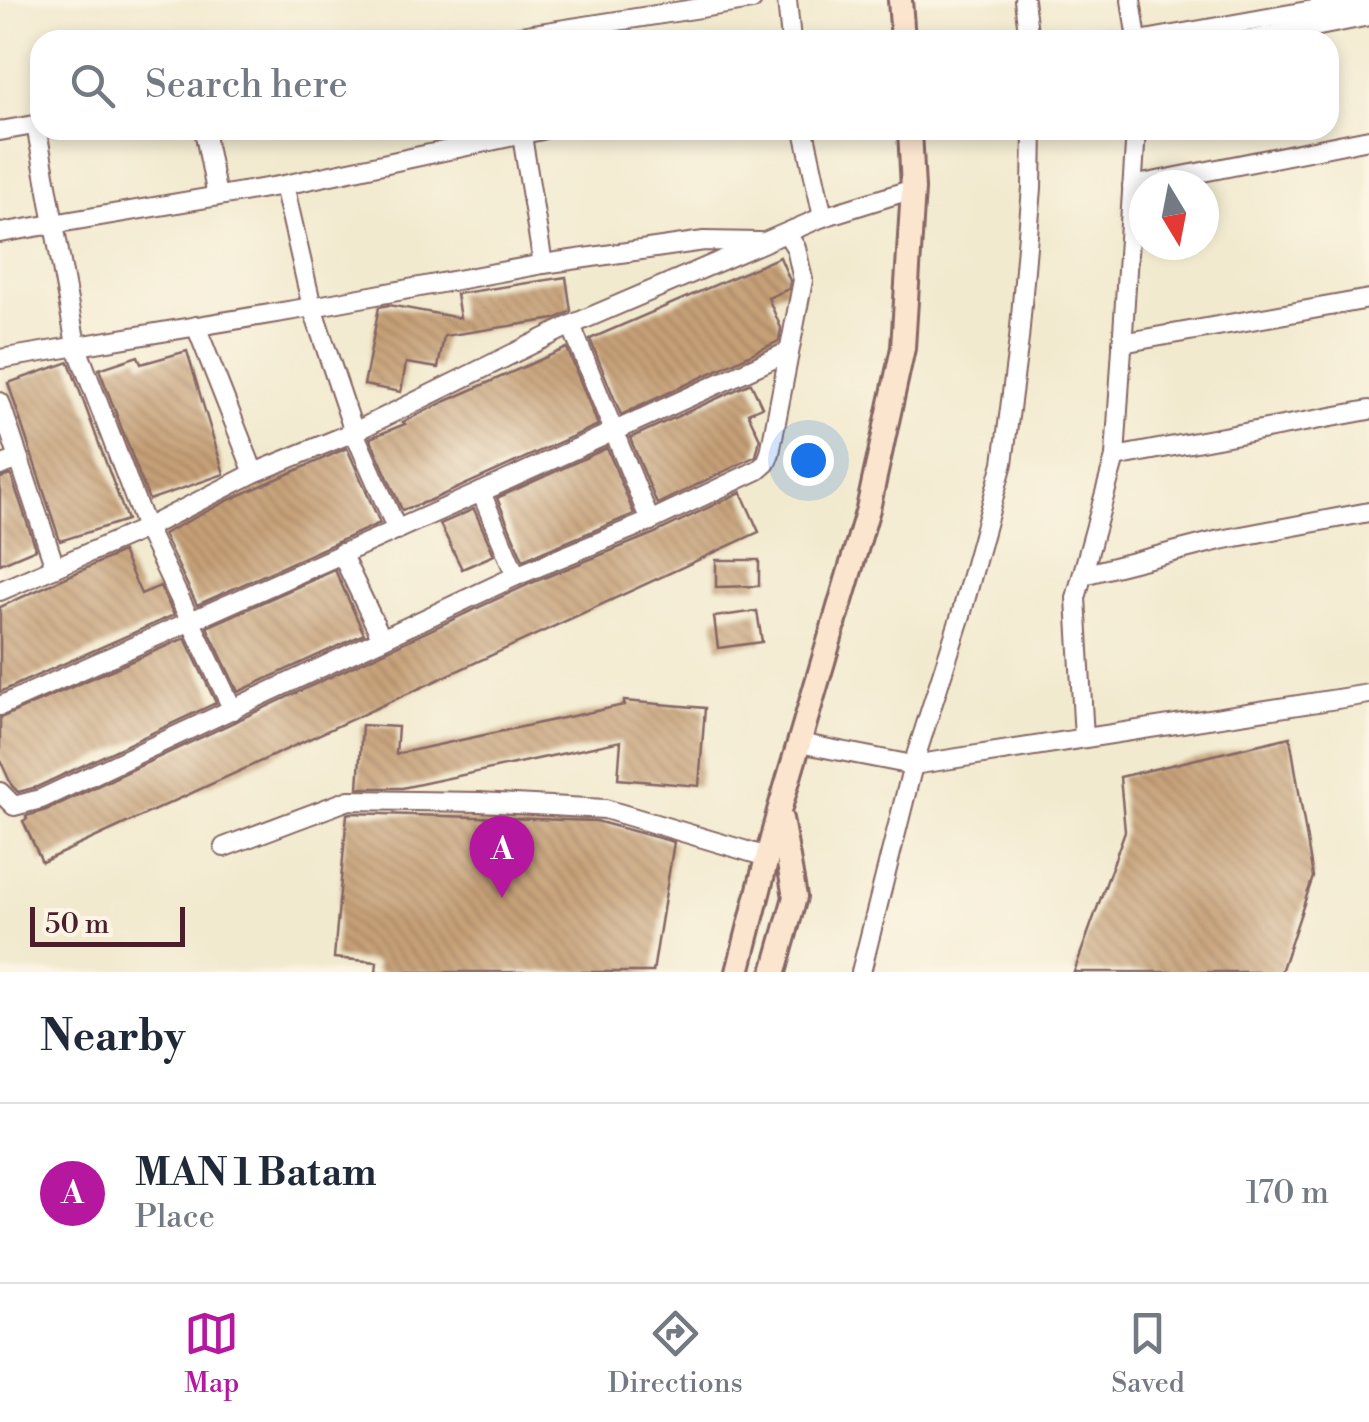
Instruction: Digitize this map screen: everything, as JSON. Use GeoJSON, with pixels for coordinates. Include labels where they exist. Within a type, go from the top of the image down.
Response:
{"type":"FeatureCollection","features":[{"type":"Feature","properties":{"kind":"street"},"geometry":{"type":"LineString","coordinates":[[562,30],[752,0]]}},
{"type":"Feature","properties":{"kind":"street"},"geometry":{"type":"LineString","coordinates":[[787,0],[790,30]]}},
{"type":"Feature","properties":{"kind":"street"},"geometry":{"type":"LineString","coordinates":[[900,0],[903,30]]}},
{"type":"Feature","properties":{"kind":"street"},"geometry":{"type":"LineString","coordinates":[[1024,0],[1027,30]]}},
{"type":"Feature","properties":{"kind":"street"},"geometry":{"type":"LineString","coordinates":[[1130,0],[1136,30]]}},
{"type":"Feature","properties":{"kind":"street"},"geometry":{"type":"LineString","coordinates":[[1202,30],[1369,0]]}},
{"type":"Feature","properties":{"kind":"street"},"geometry":{"type":"LineString","coordinates":[[1299,30],[1369,16]]}},
{"type":"Feature","properties":{"kind":"street"},"geometry":{"type":"LineString","coordinates":[[0,131],[30,125]]}},
{"type":"Feature","properties":{"kind":"street"},"geometry":{"type":"LineString","coordinates":[[1213,170],[1369,139]]}},
{"type":"Feature","properties":{"kind":"street"},"geometry":{"type":"LineString","coordinates":[[41,140],[76,345],[146,528],[233,710]]}},
{"type":"Feature","properties":{"kind":"street"},"geometry":{"type":"LineString","coordinates":[[206,140],[217,196]]}},
{"type":"Feature","properties":{"kind":"street"},"geometry":{"type":"LineString","coordinates":[[0,233],[284,185],[486,140]]}},
{"type":"Feature","properties":{"kind":"street"},"geometry":{"type":"LineString","coordinates":[[523,140],[543,264]]}},
{"type":"Feature","properties":{"kind":"street"},"geometry":{"type":"LineString","coordinates":[[806,140],[823,217]]}},
{"type":"Feature","properties":{"kind":"street"},"geometry":{"type":"LineString","coordinates":[[738,972],[766,857],[868,509],[904,348],[913,189],[911,140]]}},
{"type":"Feature","properties":{"kind":"street"},"geometry":{"type":"LineString","coordinates":[[861,972],[913,766],[1003,464],[1021,320],[1032,140]]}},
{"type":"Feature","properties":{"kind":"street"},"geometry":{"type":"LineString","coordinates":[[1133,170],[1135,140]]}},
{"type":"Feature","properties":{"kind":"street"},"geometry":{"type":"LineString","coordinates":[[284,185],[312,307],[354,432],[397,530]]}},
{"type":"Feature","properties":{"kind":"street"},"geometry":{"type":"LineString","coordinates":[[0,591],[146,528],[254,473],[354,432],[571,325],[823,217],[913,189]]}},
{"type":"Feature","properties":{"kind":"street"},"geometry":{"type":"LineString","coordinates":[[1084,738],[1076,598],[1115,457],[1129,233]]}},
{"type":"Feature","properties":{"kind":"street"},"geometry":{"type":"LineString","coordinates":[[0,792],[14,806],[40,799],[516,576],[650,521],[766,463],[802,280],[796,248],[787,234]]}},
{"type":"Feature","properties":{"kind":"street"},"geometry":{"type":"LineString","coordinates":[[0,359],[543,264],[704,240],[764,242]]}},
{"type":"Feature","properties":{"kind":"street"},"geometry":{"type":"LineString","coordinates":[[1122,343],[1369,299]]}},
{"type":"Feature","properties":{"kind":"street"},"geometry":{"type":"LineString","coordinates":[[571,325],[650,521]]}},
{"type":"Feature","properties":{"kind":"street"},"geometry":{"type":"LineString","coordinates":[[196,326],[254,473]]}},
{"type":"Feature","properties":{"kind":"street"},"geometry":{"type":"LineString","coordinates":[[0,706],[788,352]]}},
{"type":"Feature","properties":{"kind":"street"},"geometry":{"type":"LineString","coordinates":[[0,402],[55,568]]}},
{"type":"Feature","properties":{"kind":"street"},"geometry":{"type":"LineString","coordinates":[[1115,457],[1369,410]]}},
{"type":"Feature","properties":{"kind":"street"},"geometry":{"type":"LineString","coordinates":[[0,466],[19,459]]}},
{"type":"Feature","properties":{"kind":"street"},"geometry":{"type":"LineString","coordinates":[[481,492],[516,576]]}},
{"type":"Feature","properties":{"kind":"street"},"geometry":{"type":"LineString","coordinates":[[1082,575],[1220,540],[1369,512]]}},
{"type":"Feature","properties":{"kind":"street"},"geometry":{"type":"LineString","coordinates":[[342,554],[382,639]]}},
{"type":"Feature","properties":{"kind":"street"},"geometry":{"type":"LineString","coordinates":[[799,743],[913,766],[1369,694]]}},
{"type":"Feature","properties":{"kind":"street"},"geometry":{"type":"LineString","coordinates":[[224,846],[349,800],[479,802],[604,808],[766,857]]}},
{"type":"Feature","properties":{"kind":"street"},"geometry":{"type":"LineString","coordinates":[[774,972],[795,897],[779,811]]}},
{"type":"Feature","properties":{"kind":"building"},"geometry":{"type":"Polygon","coordinates":[[[780,257],[790,281],[789,289],[768,298],[781,328],[779,341],[621,415],[590,339],[780,257]]]}},
{"type":"Feature","properties":{"kind":"building"},"geometry":{"type":"Polygon","coordinates":[[[566,277],[571,311],[555,319],[444,336],[438,368],[406,363],[401,392],[364,385],[379,307],[389,305],[460,318],[456,294],[566,277]]]}},
{"type":"Feature","properties":{"kind":"building"},"geometry":{"type":"Polygon","coordinates":[[[567,348],[598,425],[402,510],[370,438],[567,348]]]}},
{"type":"Feature","properties":{"kind":"building"},"geometry":{"type":"Polygon","coordinates":[[[187,351],[224,474],[149,500],[99,369],[138,356],[141,364],[187,351]]]}},
{"type":"Feature","properties":{"kind":"building"},"geometry":{"type":"Polygon","coordinates":[[[69,362],[127,520],[60,541],[8,383],[69,362]]]}},
{"type":"Feature","properties":{"kind":"building"},"geometry":{"type":"Polygon","coordinates":[[[751,383],[762,407],[748,413],[760,439],[756,456],[657,504],[630,438],[751,383]]]}},
{"type":"Feature","properties":{"kind":"building"},"geometry":{"type":"Polygon","coordinates":[[[347,448],[380,523],[197,605],[163,534],[347,448]]]}},
{"type":"Feature","properties":{"kind":"building"},"geometry":{"type":"Polygon","coordinates":[[[607,448],[634,514],[523,560],[497,498],[607,448]]]}},
{"type":"Feature","properties":{"kind":"building"},"geometry":{"type":"Polygon","coordinates":[[[11,475],[36,549],[0,564],[0,478],[11,475]]]}},
{"type":"Feature","properties":{"kind":"building"},"geometry":{"type":"Polygon","coordinates":[[[741,492],[759,532],[42,862],[23,821],[26,816],[529,584],[655,533],[741,492]]]}},
{"type":"Feature","properties":{"kind":"building"},"geometry":{"type":"Polygon","coordinates":[[[474,509],[494,555],[462,569],[440,524],[474,509]]]}},
{"type":"Feature","properties":{"kind":"building"},"geometry":{"type":"Polygon","coordinates":[[[122,552],[141,594],[160,586],[174,615],[0,692],[0,607],[122,552]]]}},
{"type":"Feature","properties":{"kind":"building"},"geometry":{"type":"Polygon","coordinates":[[[716,560],[759,560],[759,586],[716,587],[716,560]]]}},
{"type":"Feature","properties":{"kind":"building"},"geometry":{"type":"Polygon","coordinates":[[[335,570],[364,634],[238,692],[207,627],[335,570]]]}},
{"type":"Feature","properties":{"kind":"building"},"geometry":{"type":"Polygon","coordinates":[[[757,611],[762,642],[718,648],[714,617],[757,611]]]}},
{"type":"Feature","properties":{"kind":"building"},"geometry":{"type":"Polygon","coordinates":[[[185,638],[216,703],[37,787],[18,792],[12,786],[0,760],[0,718],[185,638]]]}},
{"type":"Feature","properties":{"kind":"building"},"geometry":{"type":"Polygon","coordinates":[[[624,701],[705,708],[699,786],[618,779],[621,741],[402,788],[358,788],[362,725],[398,727],[396,754],[624,705],[624,701]]]}},
{"type":"Feature","properties":{"kind":"building"},"geometry":{"type":"Polygon","coordinates":[[[1290,737],[1313,877],[1281,972],[1074,972],[1125,831],[1120,777],[1290,737]]]}},
{"type":"Feature","properties":{"kind":"building"},"geometry":{"type":"Polygon","coordinates":[[[347,814],[596,821],[674,842],[653,972],[376,972],[377,962],[334,958],[347,814]]]}},
{"type":"Feature","properties":{"kind":"place","name":"MAN 1 Batam"},"geometry":{"type":"Point","coordinates":[502,898]}}]}
